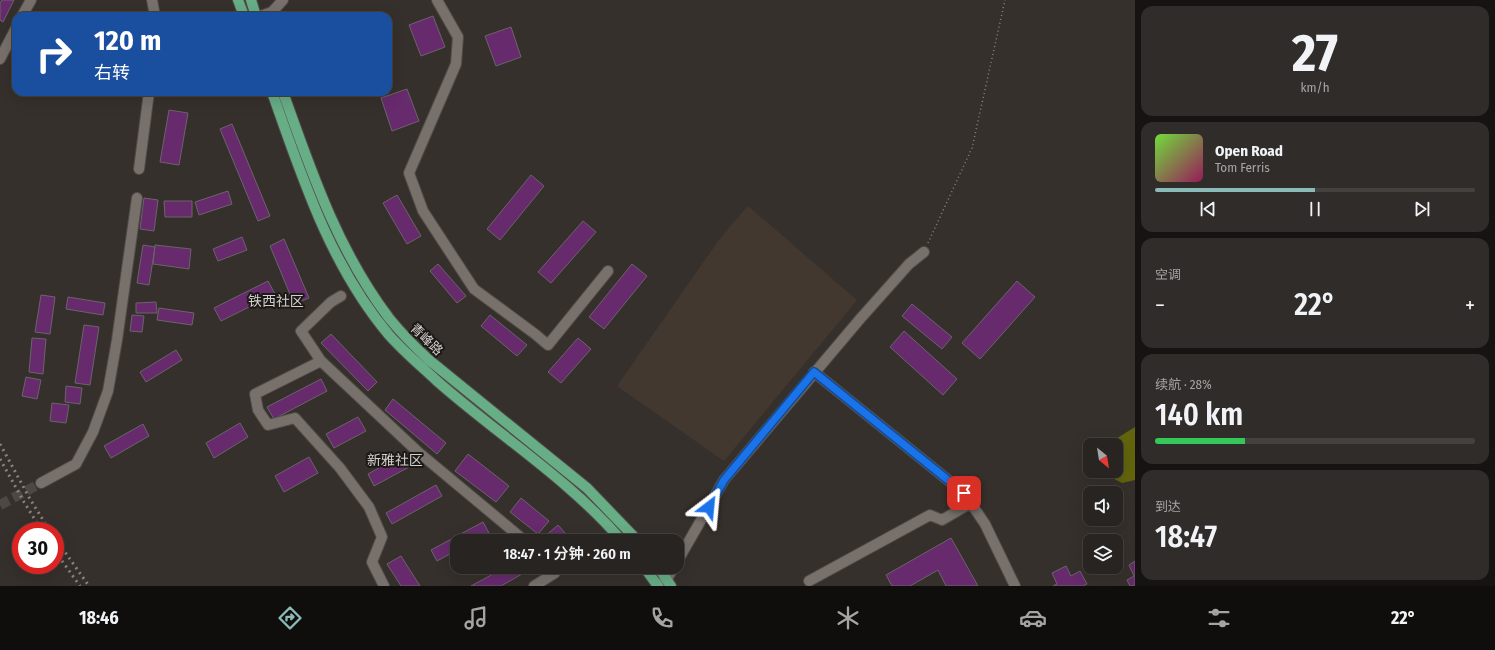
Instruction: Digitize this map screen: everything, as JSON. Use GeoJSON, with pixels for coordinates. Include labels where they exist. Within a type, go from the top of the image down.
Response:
{"type":"FeatureCollection","features":[{"type":"Feature","properties":{"kind":"main road"},"geometry":{"type":"LineString","coordinates":[[238,0],[242,12]]}},
{"type":"Feature","properties":{"kind":"main road"},"geometry":{"type":"LineString","coordinates":[[250,0],[254,12]]}},
{"type":"Feature","properties":{"kind":"main road","name":"青峰路"},"geometry":{"type":"LineString","coordinates":[[273,96],[319,219],[329,241],[354,286],[389,335],[454,395],[565,485],[616,534]]}},
{"type":"Feature","properties":{"kind":"main road","name":"青峰路"},"geometry":{"type":"LineString","coordinates":[[284,96],[313,174],[342,244],[364,283],[389,319],[429,360],[587,488],[631,534]]}},
{"type":"Feature","properties":{"kind":"main road"},"geometry":{"type":"LineString","coordinates":[[649,574],[658,586]]}},
{"type":"Feature","properties":{"kind":"main road"},"geometry":{"type":"LineString","coordinates":[[663,574],[669,583]]}},
{"type":"Feature","properties":{"kind":"street"},"geometry":{"type":"LineString","coordinates":[[24,12],[31,0]]}},
{"type":"Feature","properties":{"kind":"street"},"geometry":{"type":"LineString","coordinates":[[152,0],[154,12]]}},
{"type":"Feature","properties":{"kind":"street"},"geometry":{"type":"LineString","coordinates":[[272,12],[283,0]]}},
{"type":"Feature","properties":{"kind":"street"},"geometry":{"type":"LineString","coordinates":[[437,0],[458,37],[458,44],[456,64],[409,173],[423,211],[474,289],[548,345],[608,271]]}},
{"type":"Feature","properties":{"kind":"street"},"geometry":{"type":"LineString","coordinates":[[0,59],[12,36]]}},
{"type":"Feature","properties":{"kind":"street"},"geometry":{"type":"LineString","coordinates":[[139,169],[148,96]]}},
{"type":"Feature","properties":{"kind":"street"},"geometry":{"type":"LineString","coordinates":[[41,483],[76,464],[93,432],[108,391],[118,340],[137,198]]}},
{"type":"Feature","properties":{"kind":"street"},"geometry":{"type":"LineString","coordinates":[[684,550],[724,480],[814,372],[875,302],[909,264],[924,252]]}},
{"type":"Feature","properties":{"kind":"street"},"geometry":{"type":"LineString","coordinates":[[341,296],[331,302],[301,331],[321,361],[417,451],[517,534]]}},
{"type":"Feature","properties":{"kind":"street"},"geometry":{"type":"LineString","coordinates":[[321,361],[255,394],[258,410],[268,425],[295,418],[340,468],[370,507],[382,537],[372,562],[384,586]]}},
{"type":"Feature","properties":{"kind":"street"},"geometry":{"type":"LineString","coordinates":[[814,372],[964,493],[985,524],[1015,586]]}},
{"type":"Feature","properties":{"kind":"street"},"geometry":{"type":"LineString","coordinates":[[809,581],[930,515],[942,520],[971,503]]}},
{"type":"Feature","properties":{"kind":"street"},"geometry":{"type":"LineString","coordinates":[[534,586],[553,574]]}},
{"type":"Feature","properties":{"kind":"street"},"geometry":{"type":"LineString","coordinates":[[658,586],[669,583]]}},
{"type":"Feature","properties":{"kind":"path"},"geometry":{"type":"LineString","coordinates":[[924,252],[972,148],[1005,0]]}},
{"type":"Feature","properties":{"kind":"shaded area"},"geometry":{"type":"Polygon","coordinates":[[[748,206],[857,300],[724,461],[617,386],[721,237],[748,206]]]}},
{"type":"Feature","properties":{"kind":"shaded area"},"geometry":{"type":"Polygon","coordinates":[[[1135,427],[1135,480],[1122,483],[1112,478],[1123,478],[1123,438],[1117,438],[1135,427]]]}},
{"type":"Feature","properties":{"kind":"building"},"geometry":{"type":"Polygon","coordinates":[[[2,0],[14,0],[3,22],[0,20],[0,3],[2,0]]]}},
{"type":"Feature","properties":{"kind":"building"},"geometry":{"type":"Polygon","coordinates":[[[433,16],[445,47],[421,56],[409,25],[433,16]]]}},
{"type":"Feature","properties":{"kind":"building"},"geometry":{"type":"Polygon","coordinates":[[[511,27],[521,57],[496,66],[485,36],[511,27]]]}},
{"type":"Feature","properties":{"kind":"building"},"geometry":{"type":"Polygon","coordinates":[[[407,89],[419,121],[392,131],[381,98],[392,96],[392,94],[407,89]]]}},
{"type":"Feature","properties":{"kind":"building"},"geometry":{"type":"Polygon","coordinates":[[[169,110],[188,113],[179,165],[160,162],[169,110]]]}},
{"type":"Feature","properties":{"kind":"building"},"geometry":{"type":"Polygon","coordinates":[[[232,124],[270,216],[258,221],[220,129],[232,124]]]}},
{"type":"Feature","properties":{"kind":"building"},"geometry":{"type":"Polygon","coordinates":[[[531,175],[544,186],[500,240],[487,229],[531,175]]]}},
{"type":"Feature","properties":{"kind":"building"},"geometry":{"type":"Polygon","coordinates":[[[228,191],[232,204],[199,215],[195,202],[228,191]]]}},
{"type":"Feature","properties":{"kind":"building"},"geometry":{"type":"Polygon","coordinates":[[[397,195],[421,236],[407,244],[383,203],[397,195]]]}},
{"type":"Feature","properties":{"kind":"building"},"geometry":{"type":"Polygon","coordinates":[[[144,198],[158,200],[154,231],[140,229],[144,198]]]}},
{"type":"Feature","properties":{"kind":"building"},"geometry":{"type":"Polygon","coordinates":[[[164,201],[192,201],[192,217],[165,217],[164,201]]]}},
{"type":"Feature","properties":{"kind":"building"},"geometry":{"type":"Polygon","coordinates":[[[583,221],[596,232],[551,283],[538,272],[583,221]]]}},
{"type":"Feature","properties":{"kind":"building"},"geometry":{"type":"Polygon","coordinates":[[[242,237],[247,250],[218,261],[213,249],[242,237]]]}},
{"type":"Feature","properties":{"kind":"building"},"geometry":{"type":"Polygon","coordinates":[[[284,239],[309,298],[294,304],[270,246],[284,239]]]}},
{"type":"Feature","properties":{"kind":"building"},"geometry":{"type":"Polygon","coordinates":[[[143,245],[155,247],[149,285],[137,283],[143,245]]]}},
{"type":"Feature","properties":{"kind":"building"},"geometry":{"type":"Polygon","coordinates":[[[155,245],[191,249],[189,269],[153,264],[155,245]]]}},
{"type":"Feature","properties":{"kind":"building"},"geometry":{"type":"Polygon","coordinates":[[[438,264],[466,296],[457,303],[430,271],[438,264]]]}},
{"type":"Feature","properties":{"kind":"building"},"geometry":{"type":"Polygon","coordinates":[[[632,264],[647,276],[604,329],[589,317],[632,264]]]}},
{"type":"Feature","properties":{"kind":"building"},"geometry":{"type":"Polygon","coordinates":[[[268,281],[275,294],[221,321],[214,308],[268,281]]]}},
{"type":"Feature","properties":{"kind":"building"},"geometry":{"type":"Polygon","coordinates":[[[1017,281],[1035,297],[980,359],[962,343],[1017,281]]]}},
{"type":"Feature","properties":{"kind":"building"},"geometry":{"type":"Polygon","coordinates":[[[41,295],[55,297],[50,334],[35,332],[41,295]]]}},
{"type":"Feature","properties":{"kind":"building"},"geometry":{"type":"Polygon","coordinates":[[[68,297],[105,303],[103,315],[66,309],[68,297]]]}},
{"type":"Feature","properties":{"kind":"building"},"geometry":{"type":"Polygon","coordinates":[[[156,302],[157,313],[136,313],[136,303],[156,302]]]}},
{"type":"Feature","properties":{"kind":"building"},"geometry":{"type":"Polygon","coordinates":[[[912,304],[952,337],[942,349],[902,316],[912,304]]]}},
{"type":"Feature","properties":{"kind":"building"},"geometry":{"type":"Polygon","coordinates":[[[159,308],[194,313],[192,325],[157,320],[159,308]]]}},
{"type":"Feature","properties":{"kind":"building"},"geometry":{"type":"Polygon","coordinates":[[[132,315],[144,316],[142,332],[130,331],[132,315]]]}},
{"type":"Feature","properties":{"kind":"building"},"geometry":{"type":"Polygon","coordinates":[[[490,315],[527,345],[517,356],[481,326],[490,315]]]}},
{"type":"Feature","properties":{"kind":"building"},"geometry":{"type":"Polygon","coordinates":[[[84,325],[99,327],[90,385],[75,383],[84,325]]]}},
{"type":"Feature","properties":{"kind":"building"},"geometry":{"type":"Polygon","coordinates":[[[904,331],[957,379],[943,395],[890,347],[904,331]]]}},
{"type":"Feature","properties":{"kind":"building"},"geometry":{"type":"Polygon","coordinates":[[[331,334],[377,382],[368,391],[321,343],[331,334]]]}},
{"type":"Feature","properties":{"kind":"building"},"geometry":{"type":"Polygon","coordinates":[[[32,338],[46,339],[43,374],[29,372],[32,338]]]}},
{"type":"Feature","properties":{"kind":"building"},"geometry":{"type":"Polygon","coordinates":[[[578,338],[591,349],[561,383],[548,372],[578,338]]]}},
{"type":"Feature","properties":{"kind":"building"},"geometry":{"type":"Polygon","coordinates":[[[176,350],[182,360],[146,382],[140,372],[176,350]]]}},
{"type":"Feature","properties":{"kind":"building"},"geometry":{"type":"Polygon","coordinates":[[[26,377],[41,380],[37,399],[22,396],[26,377]]]}},
{"type":"Feature","properties":{"kind":"building"},"geometry":{"type":"Polygon","coordinates":[[[321,379],[327,391],[274,419],[267,407],[321,379]]]}},
{"type":"Feature","properties":{"kind":"building"},"geometry":{"type":"Polygon","coordinates":[[[66,386],[82,388],[80,404],[65,402],[66,386]]]}},
{"type":"Feature","properties":{"kind":"building"},"geometry":{"type":"Polygon","coordinates":[[[393,399],[446,443],[437,454],[385,410],[393,399]]]}},
{"type":"Feature","properties":{"kind":"building"},"geometry":{"type":"Polygon","coordinates":[[[52,403],[69,405],[66,423],[50,421],[52,403]]]}},
{"type":"Feature","properties":{"kind":"building"},"geometry":{"type":"Polygon","coordinates":[[[358,417],[366,431],[334,448],[326,434],[358,417]]]}},
{"type":"Feature","properties":{"kind":"building"},"geometry":{"type":"Polygon","coordinates":[[[240,423],[248,437],[214,458],[206,443],[240,423]]]}},
{"type":"Feature","properties":{"kind":"building"},"geometry":{"type":"Polygon","coordinates":[[[143,424],[149,436],[111,458],[104,446],[143,424]]]}},
{"type":"Feature","properties":{"kind":"building"},"geometry":{"type":"Polygon","coordinates":[[[468,454],[509,486],[496,502],[455,471],[468,454]]]}},
{"type":"Feature","properties":{"kind":"building"},"geometry":{"type":"Polygon","coordinates":[[[402,455],[409,467],[374,486],[368,474],[402,455]]]}},
{"type":"Feature","properties":{"kind":"building"},"geometry":{"type":"Polygon","coordinates":[[[309,457],[318,473],[284,492],[275,476],[309,457]]]}},
{"type":"Feature","properties":{"kind":"building"},"geometry":{"type":"Polygon","coordinates":[[[436,485],[442,496],[392,524],[386,513],[436,485]]]}},
{"type":"Feature","properties":{"kind":"building"},"geometry":{"type":"Polygon","coordinates":[[[521,498],[549,521],[538,534],[510,512],[521,498]]]}},
{"type":"Feature","properties":{"kind":"building"},"geometry":{"type":"Polygon","coordinates":[[[483,522],[489,533],[487,534],[461,534],[483,522]]]}},
{"type":"Feature","properties":{"kind":"building"},"geometry":{"type":"Polygon","coordinates":[[[558,525],[566,534],[548,534],[558,525]]]}},
{"type":"Feature","properties":{"kind":"building"},"geometry":{"type":"Polygon","coordinates":[[[951,538],[978,586],[946,586],[938,570],[910,586],[892,586],[886,575],[951,538]]]}},
{"type":"Feature","properties":{"kind":"building"},"geometry":{"type":"Polygon","coordinates":[[[450,540],[450,554],[437,561],[431,550],[450,540]]]}},
{"type":"Feature","properties":{"kind":"building"},"geometry":{"type":"Polygon","coordinates":[[[401,556],[420,586],[401,586],[387,564],[401,556]]]}},
{"type":"Feature","properties":{"kind":"building"},"geometry":{"type":"Polygon","coordinates":[[[1135,561],[1135,586],[1130,586],[1127,580],[1134,576],[1129,565],[1135,561]]]}},
{"type":"Feature","properties":{"kind":"building"},"geometry":{"type":"Polygon","coordinates":[[[1066,566],[1071,576],[1080,571],[1087,584],[1083,586],[1053,586],[1057,584],[1052,573],[1066,566]]]}},
{"type":"Feature","properties":{"kind":"building"},"geometry":{"type":"Polygon","coordinates":[[[493,574],[522,574],[501,586],[471,586],[493,574]]]}},
{"type":"Feature","properties":{"kind":"tunnel"},"geometry":{"type":"LineString","coordinates":[[0,505],[41,483]]}},
{"type":"Feature","properties":{"kind":"railway"},"geometry":{"type":"LineString","coordinates":[[0,444],[44,522]]}},
{"type":"Feature","properties":{"kind":"railway"},"geometry":{"type":"LineString","coordinates":[[0,459],[36,522]]}},
{"type":"Feature","properties":{"kind":"railway"},"geometry":{"type":"LineString","coordinates":[[64,551],[89,586]]}},
{"type":"Feature","properties":{"kind":"railway"},"geometry":{"type":"LineString","coordinates":[[64,564],[80,586]]}},
{"type":"Feature","properties":{"kind":"district","name":"铁西社区"},"geometry":{"type":"Point","coordinates":[276,301]}},
{"type":"Feature","properties":{"kind":"district","name":"新雅社区"},"geometry":{"type":"Point","coordinates":[395,460]}},
{"type":"Feature","properties":{"kind":"route"},"geometry":{"type":"LineString","coordinates":[[709,507],[724,480],[814,372],[964,493]]}}]}
